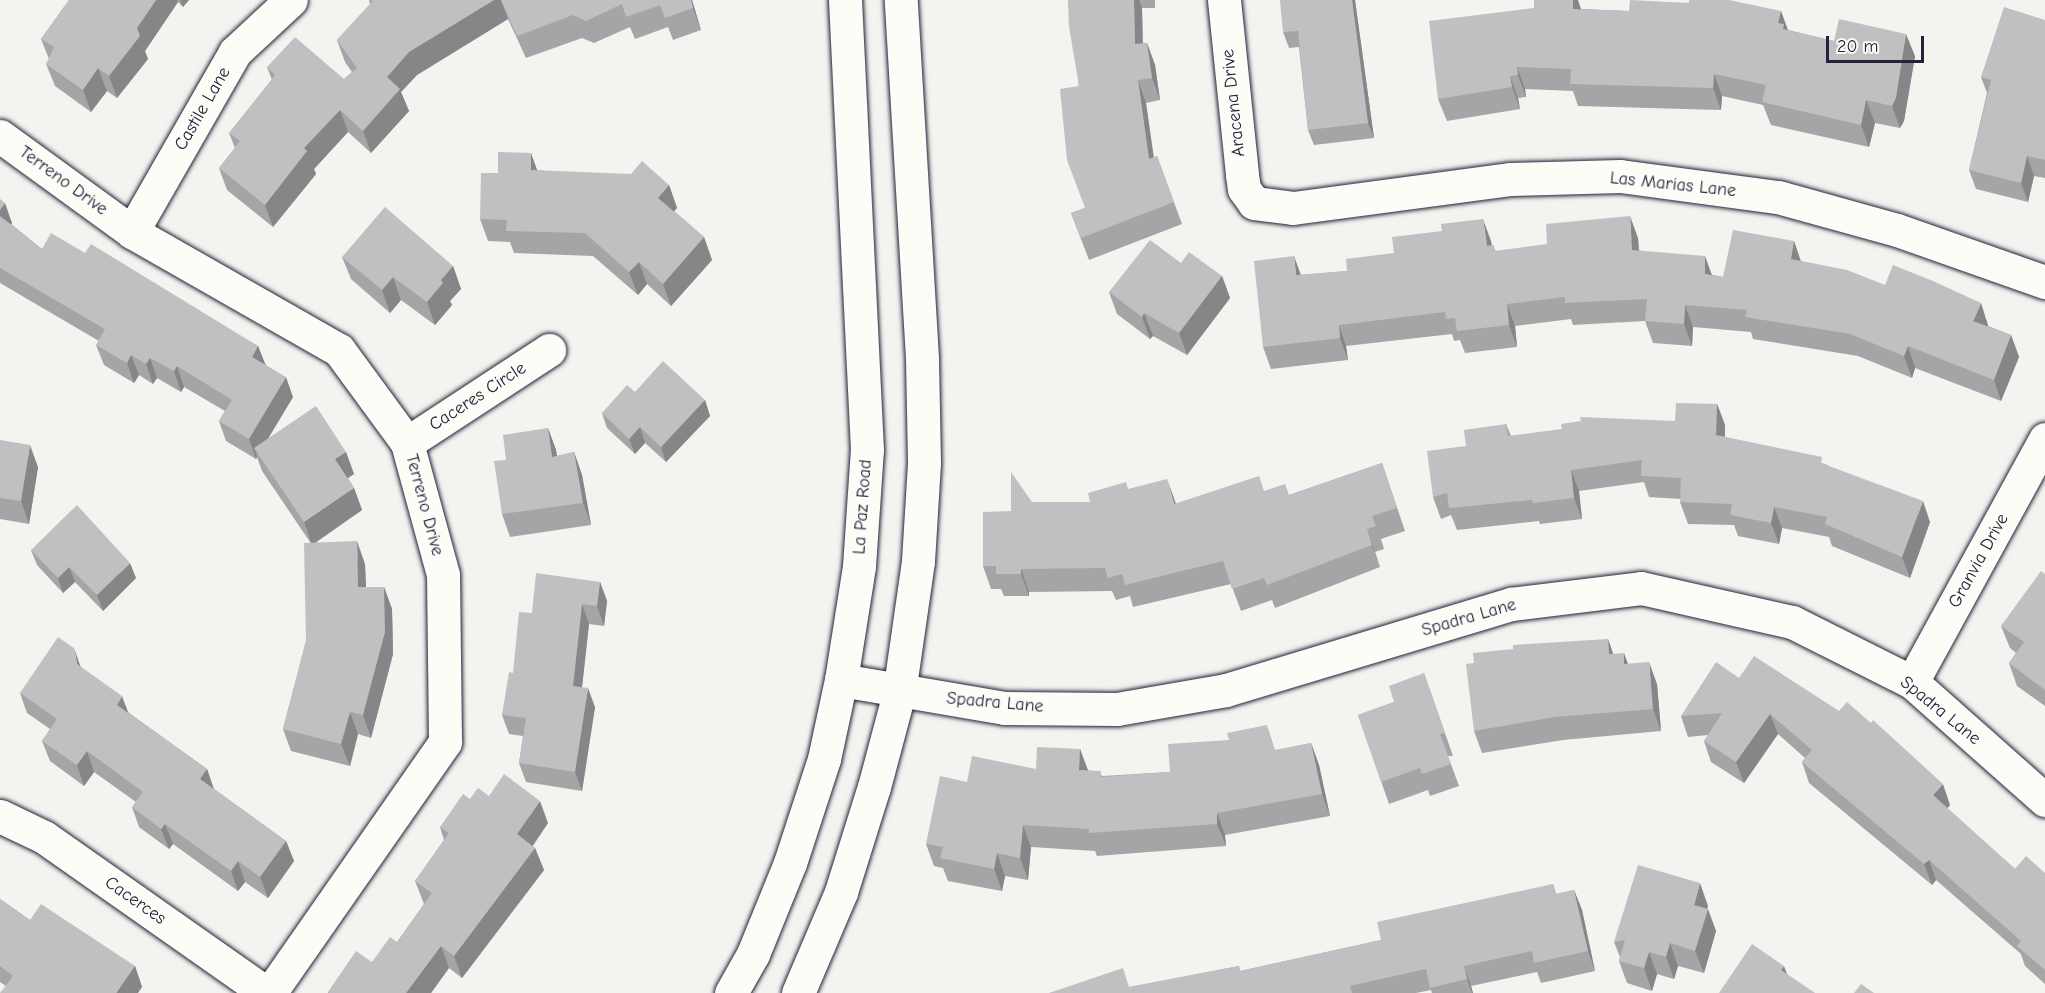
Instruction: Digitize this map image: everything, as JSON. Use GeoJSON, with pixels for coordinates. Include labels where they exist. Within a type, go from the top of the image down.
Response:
{"type":"FeatureCollection","features":[{"type":"Feature","properties":{"kind":"street","name":"Castile Lane"},"geometry":{"type":"LineString","coordinates":[[132,232],[236,52],[291,0]]}},
{"type":"Feature","properties":{"kind":"street","name":"La Paz Road"},"geometry":{"type":"LineString","coordinates":[[731,993],[753,954],[790,863],[824,759],[841,680],[859,566],[867,450],[845,0]]}},
{"type":"Feature","properties":{"kind":"street"},"geometry":{"type":"LineString","coordinates":[[798,993],[841,892],[899,693],[918,561],[924,463],[901,0]]}},
{"type":"Feature","properties":{"kind":"street","name":"Aracena Drive"},"geometry":{"type":"LineString","coordinates":[[1224,0],[1244,189],[1254,203]]}},
{"type":"Feature","properties":{"kind":"street","name":"Terreno Drive"},"geometry":{"type":"LineString","coordinates":[[0,136],[132,232],[339,350],[407,443],[443,575],[445,742],[268,993]]}},
{"type":"Feature","properties":{"kind":"street","name":"Las Marias Lane"},"geometry":{"type":"LineString","coordinates":[[1254,203],[1293,208],[1511,179],[1620,176],[1778,198],[1897,230],[2045,282]]}},
{"type":"Feature","properties":{"kind":"street","name":"Caceres Circle"},"geometry":{"type":"LineString","coordinates":[[407,443],[549,350]]}},
{"type":"Feature","properties":{"kind":"street","name":"Granvia Drive"},"geometry":{"type":"LineString","coordinates":[[1912,682],[2045,439]]}},
{"type":"Feature","properties":{"kind":"street","name":"Spadra Lane"},"geometry":{"type":"LineString","coordinates":[[841,680],[899,693],[1005,708],[1117,709],[1226,690],[1511,604],[1641,588],[1792,622],[1912,682],[2045,800]]}},
{"type":"Feature","properties":{"kind":"street","name":"Cacerces"},"geometry":{"type":"LineString","coordinates":[[0,816],[44,837],[268,993]]}},
{"type":"Feature","properties":{"kind":"building"},"geometry":{"type":"Polygon","coordinates":[[[69,0],[156,0],[137,28],[140,36],[109,76],[98,68],[83,90],[46,64],[54,47],[41,39],[69,0]]]}},
{"type":"Feature","properties":{"kind":"building"},"geometry":{"type":"Polygon","coordinates":[[[371,0],[494,0],[409,52],[387,77],[400,89],[363,131],[340,110],[304,148],[307,151],[265,205],[219,168],[240,141],[229,133],[275,75],[267,67],[295,37],[344,79],[357,68],[337,40],[372,2],[371,0]]]}},
{"type":"Feature","properties":{"kind":"building"},"geometry":{"type":"Polygon","coordinates":[[[501,0],[691,0],[693,8],[665,18],[660,5],[626,17],[622,4],[586,21],[573,15],[517,36],[501,0]]]}},
{"type":"Feature","properties":{"kind":"building"},"geometry":{"type":"Polygon","coordinates":[[[1068,0],[1134,0],[1135,44],[1147,43],[1152,78],[1138,80],[1149,159],[1157,156],[1174,202],[1081,238],[1071,213],[1085,208],[1067,160],[1060,89],[1079,86],[1069,27],[1068,0]]]}},
{"type":"Feature","properties":{"kind":"building"},"geometry":{"type":"Polygon","coordinates":[[[1280,0],[1352,0],[1368,123],[1308,130],[1298,31],[1283,32],[1280,0]]]}},
{"type":"Feature","properties":{"kind":"building"},"geometry":{"type":"Polygon","coordinates":[[[1534,0],[1573,0],[1573,9],[1629,11],[1630,0],[1689,3],[1689,0],[1729,0],[1781,11],[1778,23],[1784,24],[1783,29],[1834,41],[1839,19],[1906,34],[1896,98],[1892,106],[1866,100],[1861,125],[1762,102],[1766,85],[1714,74],[1713,88],[1570,84],[1571,69],[1517,67],[1518,75],[1510,76],[1512,87],[1438,99],[1429,21],[1534,8],[1534,0]]]}},
{"type":"Feature","properties":{"kind":"building"},"geometry":{"type":"Polygon","coordinates":[[[2004,7],[2045,20],[2045,160],[2027,156],[2021,183],[1969,170],[1991,80],[1981,77],[2004,7]]]}},
{"type":"Feature","properties":{"kind":"building"},"geometry":{"type":"Polygon","coordinates":[[[498,152],[531,153],[531,170],[631,174],[642,161],[669,185],[658,198],[704,237],[663,284],[639,262],[629,272],[585,233],[506,231],[507,220],[480,219],[481,173],[498,173],[498,152]]]}},
{"type":"Feature","properties":{"kind":"building"},"geometry":{"type":"Polygon","coordinates":[[[0,199],[5,203],[0,210],[0,199]]]}},
{"type":"Feature","properties":{"kind":"building"},"geometry":{"type":"Polygon","coordinates":[[[385,207],[453,266],[441,280],[443,283],[427,302],[393,277],[382,290],[342,257],[385,207]]]}},
{"type":"Feature","properties":{"kind":"building"},"geometry":{"type":"Polygon","coordinates":[[[0,216],[42,249],[51,233],[85,253],[91,244],[258,346],[252,357],[286,377],[249,439],[219,421],[232,400],[177,366],[174,371],[150,358],[146,364],[131,355],[127,363],[96,345],[105,329],[0,268],[0,216]]]}},
{"type":"Feature","properties":{"kind":"building"},"geometry":{"type":"Polygon","coordinates":[[[1630,216],[1632,250],[1705,256],[1705,274],[1723,277],[1733,230],[1794,241],[1791,259],[1847,270],[1885,285],[1893,265],[1933,281],[1981,303],[1973,321],[2011,335],[1994,380],[1908,346],[1904,356],[1850,334],[1745,317],[1747,310],[1685,305],[1684,324],[1645,321],[1647,299],[1565,303],[1565,297],[1507,304],[1509,325],[1457,331],[1455,318],[1446,319],[1445,312],[1339,325],[1340,338],[1263,347],[1254,261],[1294,256],[1296,275],[1347,271],[1346,259],[1394,253],[1392,237],[1442,231],[1441,224],[1483,219],[1487,246],[1494,245],[1495,251],[1547,244],[1546,224],[1630,216]]]}},
{"type":"Feature","properties":{"kind":"building"},"geometry":{"type":"Polygon","coordinates":[[[1150,240],[1181,263],[1189,252],[1222,276],[1179,333],[1144,313],[1142,317],[1109,292],[1150,240]]]}},
{"type":"Feature","properties":{"kind":"building"},"geometry":{"type":"Polygon","coordinates":[[[663,361],[705,400],[661,447],[640,427],[629,439],[602,413],[627,385],[635,392],[663,361]]]}},
{"type":"Feature","properties":{"kind":"building"},"geometry":{"type":"Polygon","coordinates":[[[1676,403],[1717,404],[1716,435],[1822,457],[1821,463],[1923,501],[1902,557],[1825,524],[1827,517],[1774,507],[1771,523],[1730,515],[1732,504],[1680,502],[1681,478],[1641,476],[1642,460],[1571,470],[1574,498],[1449,508],[1447,493],[1433,497],[1427,451],[1466,446],[1464,430],[1506,424],[1508,436],[1562,429],[1561,424],[1581,421],[1580,417],[1675,421],[1676,403]]]}},
{"type":"Feature","properties":{"kind":"building"},"geometry":{"type":"Polygon","coordinates":[[[316,406],[346,452],[335,459],[354,488],[304,522],[254,448],[316,406]]]}},
{"type":"Feature","properties":{"kind":"building"},"geometry":{"type":"Polygon","coordinates":[[[548,428],[552,457],[574,452],[583,503],[502,514],[494,461],[506,460],[503,435],[548,428]]]}},
{"type":"Feature","properties":{"kind":"building"},"geometry":{"type":"Polygon","coordinates":[[[0,440],[30,445],[21,501],[0,498],[0,440]]]}},
{"type":"Feature","properties":{"kind":"building"},"geometry":{"type":"Polygon","coordinates":[[[1382,463],[1397,508],[1372,516],[1376,526],[1367,529],[1372,545],[1267,585],[1264,578],[1232,589],[1223,561],[1125,585],[1122,574],[1108,578],[1105,568],[1021,569],[1021,574],[996,574],[996,566],[983,566],[983,512],[1011,511],[1011,472],[1032,502],[1090,502],[1088,493],[1126,482],[1128,489],[1167,479],[1174,504],[1259,476],[1264,491],[1285,484],[1289,495],[1382,463]]]}},
{"type":"Feature","properties":{"kind":"building"},"geometry":{"type":"Polygon","coordinates":[[[77,505],[130,563],[97,595],[69,567],[58,578],[31,550],[77,505]]]}},
{"type":"Feature","properties":{"kind":"building"},"geometry":{"type":"Polygon","coordinates":[[[357,541],[358,587],[384,587],[385,632],[363,715],[350,712],[341,744],[283,729],[306,641],[304,543],[357,541]]]}},
{"type":"Feature","properties":{"kind":"building"},"geometry":{"type":"Polygon","coordinates":[[[2041,571],[2045,574],[2045,690],[2009,663],[2024,642],[2001,626],[2041,571]]]}},
{"type":"Feature","properties":{"kind":"building"},"geometry":{"type":"Polygon","coordinates":[[[536,573],[600,582],[597,606],[582,604],[573,686],[588,688],[575,772],[519,763],[526,718],[502,715],[509,672],[513,673],[519,612],[532,613],[536,573]]]}},
{"type":"Feature","properties":{"kind":"building"},"geometry":{"type":"Polygon","coordinates":[[[58,637],[74,648],[77,664],[122,696],[117,705],[207,769],[200,779],[286,841],[260,877],[238,861],[231,871],[165,824],[161,829],[132,807],[143,792],[87,751],[77,765],[42,741],[57,719],[20,693],[58,637]]]}},
{"type":"Feature","properties":{"kind":"building"},"geometry":{"type":"Polygon","coordinates":[[[1608,639],[1609,654],[1624,653],[1624,664],[1649,662],[1653,709],[1555,717],[1474,731],[1466,664],[1474,663],[1473,653],[1513,649],[1513,645],[1608,639]]]}},
{"type":"Feature","properties":{"kind":"building"},"geometry":{"type":"Polygon","coordinates":[[[1754,656],[1839,711],[1847,702],[1871,723],[1873,720],[1943,784],[1933,795],[2015,869],[2026,856],[2045,873],[2045,970],[2017,946],[2021,941],[1929,860],[1924,864],[1802,762],[1812,750],[1770,714],[1736,762],[1704,741],[1722,713],[1681,716],[1716,662],[1739,678],[1754,656]]]}},
{"type":"Feature","properties":{"kind":"building"},"geometry":{"type":"Polygon","coordinates":[[[1424,673],[1445,733],[1440,734],[1451,764],[1422,774],[1420,768],[1381,782],[1358,715],[1394,702],[1389,686],[1424,673]]]}},
{"type":"Feature","properties":{"kind":"building"},"geometry":{"type":"Polygon","coordinates":[[[1267,725],[1275,750],[1311,743],[1322,794],[1217,813],[1217,824],[1089,833],[1089,829],[1023,825],[1020,858],[997,853],[994,869],[940,858],[943,847],[926,844],[940,776],[967,782],[972,756],[1036,769],[1037,747],[1080,749],[1079,770],[1101,771],[1101,777],[1170,772],[1168,744],[1229,740],[1227,733],[1267,725]]]}},
{"type":"Feature","properties":{"kind":"building"},"geometry":{"type":"Polygon","coordinates":[[[504,774],[540,801],[517,834],[535,848],[454,956],[441,946],[406,993],[329,993],[356,951],[372,962],[390,937],[397,942],[432,893],[415,881],[449,833],[440,827],[463,794],[470,799],[478,788],[489,796],[504,774]]]}},
{"type":"Feature","properties":{"kind":"building"},"geometry":{"type":"Polygon","coordinates":[[[1638,865],[1700,883],[1694,905],[1708,909],[1695,951],[1670,943],[1666,957],[1649,952],[1644,968],[1619,961],[1625,940],[1614,942],[1638,865]]]}},
{"type":"Feature","properties":{"kind":"building"},"geometry":{"type":"Polygon","coordinates":[[[1553,884],[1555,894],[1574,890],[1588,951],[1534,963],[1532,951],[1464,966],[1467,979],[1430,988],[1426,969],[1350,986],[1352,993],[1049,993],[1123,968],[1129,987],[1239,966],[1240,971],[1381,940],[1377,922],[1553,884]]]}},
{"type":"Feature","properties":{"kind":"building"},"geometry":{"type":"Polygon","coordinates":[[[0,899],[30,920],[41,904],[135,966],[116,993],[0,993],[13,976],[0,966],[0,899]]]}},
{"type":"Feature","properties":{"kind":"building"},"geometry":{"type":"Polygon","coordinates":[[[1752,944],[1784,966],[1781,970],[1815,993],[1719,993],[1752,944]]]}},
{"type":"Feature","properties":{"kind":"building"},"geometry":{"type":"Polygon","coordinates":[[[1861,984],[1874,993],[1854,993],[1861,984]]]}}]}
